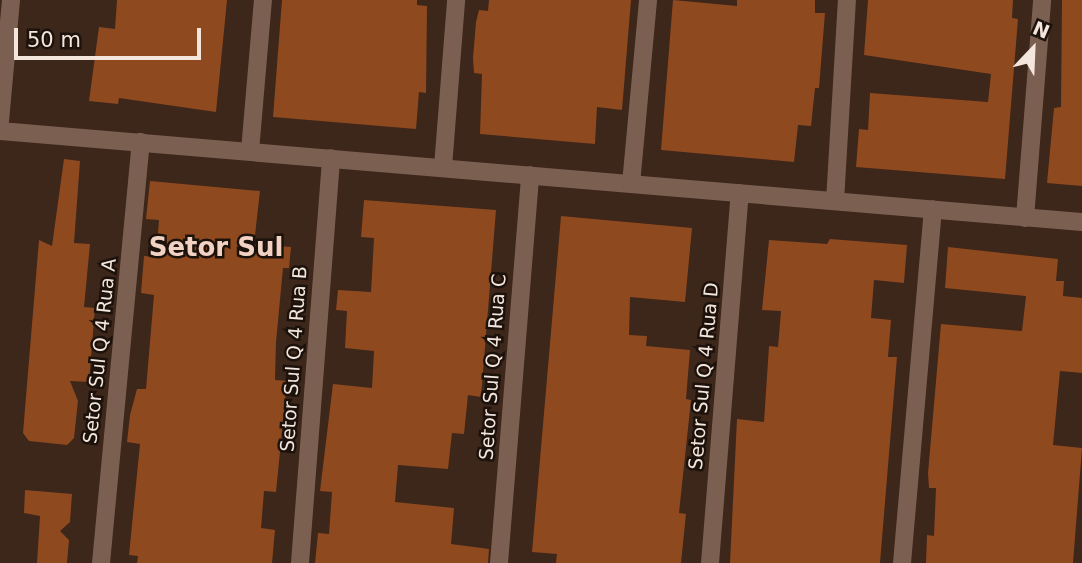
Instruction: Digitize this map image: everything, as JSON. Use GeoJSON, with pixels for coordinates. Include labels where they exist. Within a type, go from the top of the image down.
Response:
{"type":"FeatureCollection","features":[{"type":"Feature","properties":{"kind":"street"},"geometry":{"type":"LineString","coordinates":[[0,121],[11,0]]}},
{"type":"Feature","properties":{"kind":"street"},"geometry":{"type":"LineString","coordinates":[[250,151],[262,0]]}},
{"type":"Feature","properties":{"kind":"street"},"geometry":{"type":"LineString","coordinates":[[443,167],[456,0]]}},
{"type":"Feature","properties":{"kind":"street"},"geometry":{"type":"LineString","coordinates":[[631,184],[648,0]]}},
{"type":"Feature","properties":{"kind":"street"},"geometry":{"type":"LineString","coordinates":[[835,201],[847,0]]}},
{"type":"Feature","properties":{"kind":"street"},"geometry":{"type":"LineString","coordinates":[[1025,218],[1042,0]]}},
{"type":"Feature","properties":{"kind":"street"},"geometry":{"type":"LineString","coordinates":[[0,131],[1082,222]]}},
{"type":"Feature","properties":{"kind":"street","name":"Setor Sul Q 4 Rua A"},"geometry":{"type":"LineString","coordinates":[[101,563],[141,142]]}},
{"type":"Feature","properties":{"kind":"street","name":"Setor Sul Q 4 Rua B"},"geometry":{"type":"LineString","coordinates":[[300,563],[331,158]]}},
{"type":"Feature","properties":{"kind":"street","name":"Setor Sul Q 4 Rua C"},"geometry":{"type":"LineString","coordinates":[[499,563],[530,175]]}},
{"type":"Feature","properties":{"kind":"street","name":"Setor Sul Q 4 Rua D"},"geometry":{"type":"LineString","coordinates":[[710,563],[740,193]]}},
{"type":"Feature","properties":{"kind":"street"},"geometry":{"type":"LineString","coordinates":[[902,563],[933,209]]}},
{"type":"Feature","properties":{"kind":"building"},"geometry":{"type":"Polygon","coordinates":[[[117,0],[227,0],[216,112],[119,98],[118,104],[89,101],[99,27],[115,29],[117,0]]]}},
{"type":"Feature","properties":{"kind":"building"},"geometry":{"type":"Polygon","coordinates":[[[282,0],[417,0],[417,5],[427,6],[426,93],[419,92],[416,129],[273,117],[282,0]]]}},
{"type":"Feature","properties":{"kind":"building"},"geometry":{"type":"Polygon","coordinates":[[[489,0],[631,0],[622,110],[597,107],[595,144],[480,134],[482,74],[474,73],[473,58],[479,10],[488,11],[489,0]]]}},
{"type":"Feature","properties":{"kind":"building"},"geometry":{"type":"Polygon","coordinates":[[[673,0],[737,6],[737,0],[815,0],[815,13],[825,13],[819,88],[815,88],[811,126],[798,125],[794,162],[661,150],[673,0]]]}},
{"type":"Feature","properties":{"kind":"building"},"geometry":{"type":"Polygon","coordinates":[[[868,0],[1013,0],[1012,18],[1018,19],[1005,179],[856,167],[859,129],[868,130],[870,93],[988,102],[991,74],[864,55],[868,0]]]}},
{"type":"Feature","properties":{"kind":"building"},"geometry":{"type":"Polygon","coordinates":[[[1062,0],[1082,0],[1082,186],[1047,183],[1054,108],[1061,107],[1062,0]]]}},
{"type":"Feature","properties":{"kind":"building"},"geometry":{"type":"Polygon","coordinates":[[[64,159],[80,161],[74,243],[90,244],[84,307],[95,308],[89,382],[70,381],[78,401],[74,438],[67,445],[29,441],[23,433],[39,240],[52,246],[64,159]]]}},
{"type":"Feature","properties":{"kind":"building"},"geometry":{"type":"Polygon","coordinates":[[[150,181],[260,191],[254,244],[291,247],[289,268],[283,268],[276,342],[275,380],[287,381],[276,492],[264,491],[261,528],[275,530],[272,563],[137,563],[138,556],[129,555],[140,444],[127,442],[137,389],[146,389],[154,295],[141,293],[144,256],[156,257],[159,220],[146,219],[150,181]]]}},
{"type":"Feature","properties":{"kind":"building"},"geometry":{"type":"Polygon","coordinates":[[[364,200],[496,210],[481,397],[468,395],[464,434],[452,433],[448,469],[398,465],[395,502],[454,508],[451,544],[489,549],[488,563],[315,563],[318,533],[329,534],[332,492],[320,491],[333,384],[372,388],[374,351],[345,348],[347,311],[336,310],[338,290],[371,292],[374,238],[361,237],[364,200]]]}},
{"type":"Feature","properties":{"kind":"building"},"geometry":{"type":"Polygon","coordinates":[[[561,216],[692,228],[685,302],[630,297],[629,335],[647,336],[646,346],[690,350],[686,399],[691,400],[679,513],[686,514],[681,563],[556,563],[557,554],[532,552],[561,216]]]}},
{"type":"Feature","properties":{"kind":"building"},"geometry":{"type":"Polygon","coordinates":[[[830,239],[907,245],[904,283],[874,280],[871,318],[891,320],[888,357],[897,357],[880,563],[730,563],[737,419],[764,422],[769,346],[778,347],[781,311],[762,310],[769,240],[827,244],[830,239]]]}},
{"type":"Feature","properties":{"kind":"building"},"geometry":{"type":"Polygon","coordinates":[[[948,247],[1058,259],[1056,281],[1064,281],[1063,296],[1082,298],[1082,373],[1060,371],[1053,445],[1082,448],[1073,563],[926,563],[927,535],[934,536],[936,488],[929,488],[928,473],[941,324],[1022,331],[1026,296],[945,288],[948,247]]]}},
{"type":"Feature","properties":{"kind":"building"},"geometry":{"type":"Polygon","coordinates":[[[25,490],[72,494],[70,522],[60,531],[69,540],[67,563],[37,563],[40,516],[24,513],[25,490]]]}},
{"type":"Feature","properties":{"kind":"district","name":"Setor Sul"},"geometry":{"type":"Point","coordinates":[216,248]}}]}
